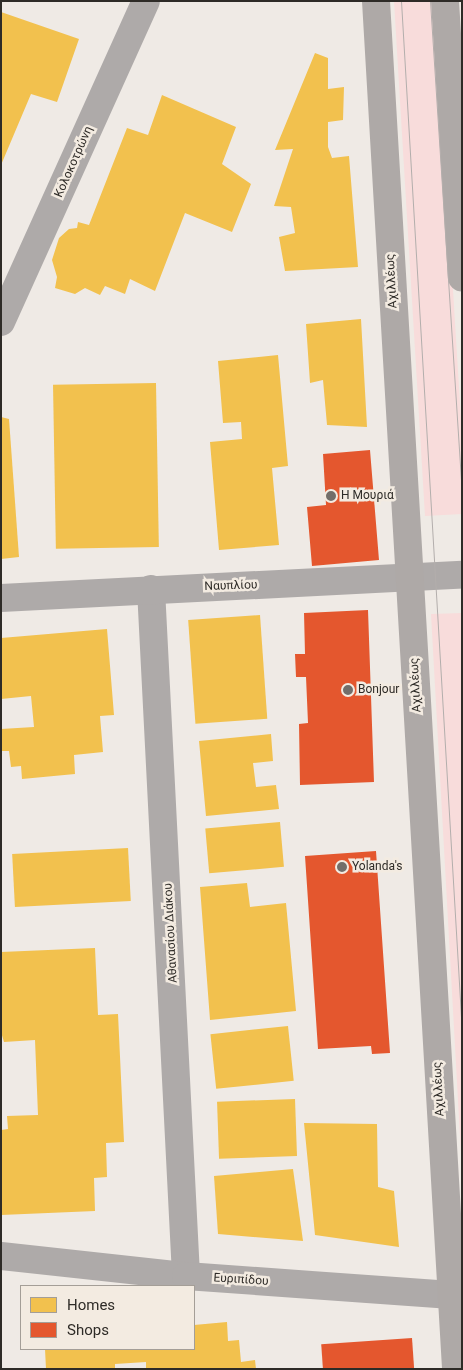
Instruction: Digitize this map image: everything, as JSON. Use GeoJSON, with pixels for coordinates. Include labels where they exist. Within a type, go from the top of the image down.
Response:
{"type":"FeatureCollection","features":[{"type":"Feature","properties":{"kind":"main road","name":"Αχιλλέως"},"geometry":{"type":"LineString","coordinates":[[376,1],[456,1369]]}},
{"type":"Feature","properties":{"kind":"main road"},"geometry":{"type":"LineString","coordinates":[[445,1],[462,276]]}},
{"type":"Feature","properties":{"kind":"street","name":"Κολοκοτρώνη"},"geometry":{"type":"LineString","coordinates":[[1,322],[146,1]]}},
{"type":"Feature","properties":{"kind":"street","name":"Ναυπλίου"},"geometry":{"type":"LineString","coordinates":[[1,598],[151,589],[410,579],[462,575]]}},
{"type":"Feature","properties":{"kind":"street","name":"Αθανασίου Διάκου"},"geometry":{"type":"LineString","coordinates":[[151,589],[186,1276]]}},
{"type":"Feature","properties":{"kind":"street","name":"Ευριπίδου"},"geometry":{"type":"LineString","coordinates":[[1,1256],[186,1276],[451,1295]]}},
{"type":"Feature","properties":{"kind":"shaded area"},"geometry":{"type":"Polygon","coordinates":[[[394,1],[435,1],[462,435],[462,514],[425,516],[394,1]]]}},
{"type":"Feature","properties":{"kind":"shaded area"},"geometry":{"type":"Polygon","coordinates":[[[462,613],[462,1172],[431,614],[462,613]]]}},
{"type":"Feature","properties":{"kind":"building: Homes"},"geometry":{"type":"Polygon","coordinates":[[[1,12],[79,39],[57,102],[31,94],[1,165],[1,12]]]}},
{"type":"Feature","properties":{"kind":"building: Homes"},"geometry":{"type":"Polygon","coordinates":[[[315,53],[328,58],[328,89],[344,87],[343,120],[328,122],[328,147],[332,158],[349,156],[358,267],[285,271],[279,237],[295,233],[291,207],[274,206],[293,149],[275,150],[315,53]]]}},
{"type":"Feature","properties":{"kind":"building: Homes"},"geometry":{"type":"Polygon","coordinates":[[[162,95],[236,127],[222,164],[251,184],[232,232],[185,213],[155,291],[130,279],[125,294],[105,286],[100,295],[85,288],[75,294],[55,288],[57,277],[52,260],[59,238],[69,229],[77,228],[78,222],[89,225],[127,128],[148,135],[162,95]]]}},
{"type":"Feature","properties":{"kind":"building: Homes"},"geometry":{"type":"Polygon","coordinates":[[[361,319],[367,427],[327,425],[323,380],[310,383],[306,324],[361,319]]]}},
{"type":"Feature","properties":{"kind":"building: Homes"},"geometry":{"type":"Polygon","coordinates":[[[278,355],[288,466],[272,468],[279,545],[219,550],[210,442],[242,439],[241,422],[223,423],[218,361],[278,355]]]}},
{"type":"Feature","properties":{"kind":"building: Homes"},"geometry":{"type":"Polygon","coordinates":[[[156,383],[159,547],[56,549],[53,385],[156,383]]]}},
{"type":"Feature","properties":{"kind":"building: Homes"},"geometry":{"type":"Polygon","coordinates":[[[1,417],[9,419],[19,557],[1,559],[1,417]]]}},
{"type":"Feature","properties":{"kind":"building: Homes"},"geometry":{"type":"Polygon","coordinates":[[[260,615],[267,719],[195,724],[188,620],[260,615]]]}},
{"type":"Feature","properties":{"kind":"building: Homes"},"geometry":{"type":"Polygon","coordinates":[[[107,629],[114,715],[100,716],[103,752],[74,755],[75,774],[22,779],[21,766],[11,767],[9,751],[1,751],[1,729],[34,727],[31,696],[1,699],[1,638],[107,629]]]}},
{"type":"Feature","properties":{"kind":"building: Homes"},"geometry":{"type":"Polygon","coordinates":[[[271,734],[273,761],[253,763],[256,787],[276,785],[279,809],[206,816],[199,741],[271,734]]]}},
{"type":"Feature","properties":{"kind":"building: Homes"},"geometry":{"type":"Polygon","coordinates":[[[280,822],[284,867],[209,873],[205,829],[280,822]]]}},
{"type":"Feature","properties":{"kind":"building: Homes"},"geometry":{"type":"Polygon","coordinates":[[[128,848],[131,901],[15,907],[12,854],[128,848]]]}},
{"type":"Feature","properties":{"kind":"building: Homes"},"geometry":{"type":"Polygon","coordinates":[[[247,883],[250,907],[286,903],[296,1011],[210,1020],[200,887],[247,883]]]}},
{"type":"Feature","properties":{"kind":"building: Homes"},"geometry":{"type":"Polygon","coordinates":[[[95,948],[98,1015],[118,1014],[124,1142],[106,1143],[107,1177],[94,1178],[95,1211],[1,1215],[1,1130],[8,1129],[7,1116],[38,1115],[35,1040],[4,1042],[1,1032],[1,952],[95,948]]]}},
{"type":"Feature","properties":{"kind":"building: Homes"},"geometry":{"type":"Polygon","coordinates":[[[288,1026],[294,1081],[216,1089],[210,1034],[288,1026]]]}},
{"type":"Feature","properties":{"kind":"building: Homes"},"geometry":{"type":"Polygon","coordinates":[[[295,1099],[297,1156],[219,1159],[217,1102],[295,1099]]]}},
{"type":"Feature","properties":{"kind":"building: Homes"},"geometry":{"type":"Polygon","coordinates":[[[304,1123],[377,1124],[378,1187],[394,1191],[399,1247],[315,1235],[304,1123]]]}},
{"type":"Feature","properties":{"kind":"building: Homes"},"geometry":{"type":"Polygon","coordinates":[[[293,1169],[303,1241],[218,1234],[214,1176],[293,1169]]]}},
{"type":"Feature","properties":{"kind":"building: Homes"},"geometry":{"type":"Polygon","coordinates":[[[227,1322],[228,1341],[239,1340],[241,1362],[255,1360],[256,1369],[146,1369],[146,1362],[115,1364],[115,1369],[46,1369],[45,1350],[195,1350],[195,1325],[227,1322]]]}},
{"type":"Feature","properties":{"kind":"building: Shops"},"geometry":{"type":"Polygon","coordinates":[[[370,450],[379,560],[312,566],[307,507],[326,505],[323,454],[370,450]]]}},
{"type":"Feature","properties":{"kind":"building: Shops"},"geometry":{"type":"Polygon","coordinates":[[[368,610],[374,782],[300,785],[299,724],[308,723],[306,677],[296,677],[295,654],[305,654],[304,613],[368,610]]]}},
{"type":"Feature","properties":{"kind":"building: Shops"},"geometry":{"type":"Polygon","coordinates":[[[376,851],[390,1053],[372,1054],[371,1046],[318,1049],[305,856],[376,851]]]}},
{"type":"Feature","properties":{"kind":"building: Shops"},"geometry":{"type":"Polygon","coordinates":[[[412,1338],[414,1369],[323,1369],[321,1344],[412,1338]]]}},
{"type":"Feature","properties":{"kind":"tram line"},"geometry":{"type":"LineString","coordinates":[[401,1],[462,1033]]}},
{"type":"Feature","properties":{"kind":"tram line"},"geometry":{"type":"LineString","coordinates":[[430,1],[462,490]]}},
{"type":"Feature","properties":{"kind":"place","name":"Η Μουριά"},"geometry":{"type":"Point","coordinates":[331,496]}},
{"type":"Feature","properties":{"kind":"place","name":"Bonjour"},"geometry":{"type":"Point","coordinates":[348,690]}},
{"type":"Feature","properties":{"kind":"place","name":"Yolanda's"},"geometry":{"type":"Point","coordinates":[342,867]}}]}
